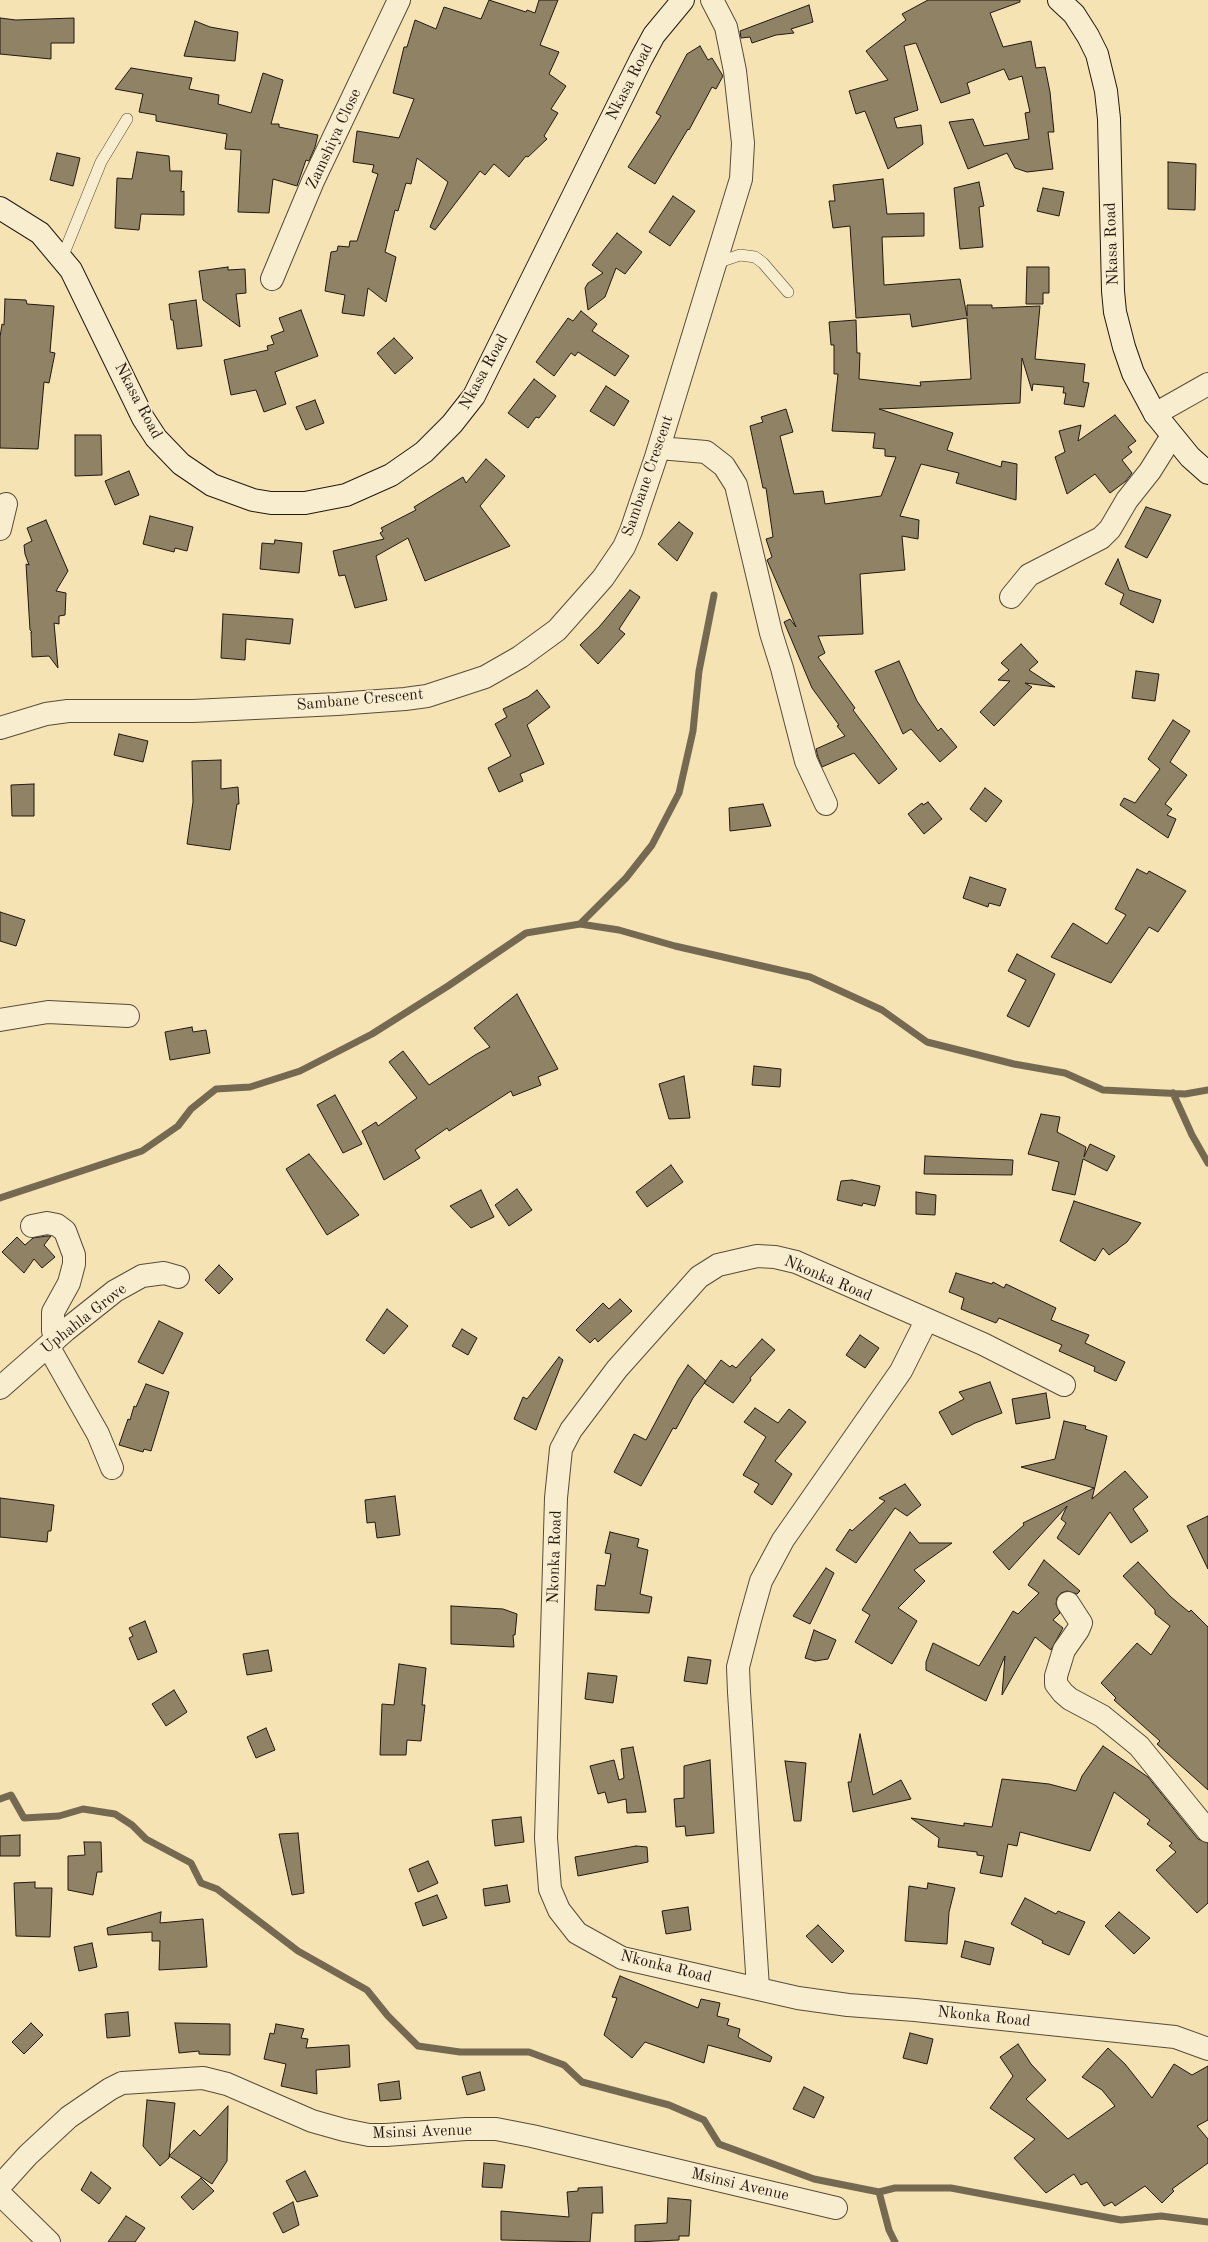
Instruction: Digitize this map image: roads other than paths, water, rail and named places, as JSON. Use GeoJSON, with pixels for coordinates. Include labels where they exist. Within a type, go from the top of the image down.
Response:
{"type":"FeatureCollection","features":[{"type":"Feature","properties":{"kind":"street","name":"Zamshiya Close"},"geometry":{"type":"LineString","coordinates":[[272,280],[313,181],[399,0]]}},
{"type":"Feature","properties":{"kind":"street","name":"Nkasa Road"},"geometry":{"type":"LineString","coordinates":[[0,208],[40,233],[62,258],[78,283],[143,418],[169,453],[197,477],[239,496],[271,503],[323,501],[362,489],[391,475],[424,452],[452,424],[474,396],[641,59],[654,35],[683,0]]}},
{"type":"Feature","properties":{"kind":"street","name":"Sambane Crescent"},"geometry":{"type":"LineString","coordinates":[[0,728],[46,714],[68,711],[193,711],[405,700],[427,696],[485,677],[520,657],[557,630],[603,578],[624,547],[631,531],[659,448],[741,179],[743,143],[730,39],[722,18],[712,0]]}},
{"type":"Feature","properties":{"kind":"street","name":"Nkasa Road"},"geometry":{"type":"LineString","coordinates":[[1060,0],[1074,14],[1088,36],[1097,54],[1105,84],[1109,119],[1115,312],[1133,373],[1155,414],[1190,457],[1208,473]]}},
{"type":"Feature","properties":{"kind":"street"},"geometry":{"type":"LineString","coordinates":[[1155,414],[1208,384]]}},
{"type":"Feature","properties":{"kind":"street"},"geometry":{"type":"LineString","coordinates":[[1011,598],[1029,575],[1101,538],[1110,529],[1127,500],[1150,472],[1172,436]]}},
{"type":"Feature","properties":{"kind":"street"},"geometry":{"type":"LineString","coordinates":[[659,448],[706,452],[724,466],[736,485],[771,633],[782,668],[806,761],[826,804]]}},
{"type":"Feature","properties":{"kind":"street"},"geometry":{"type":"LineString","coordinates":[[0,529],[6,504]]}},
{"type":"Feature","properties":{"kind":"street"},"geometry":{"type":"LineString","coordinates":[[0,1020],[48,1012],[128,1016]]}},
{"type":"Feature","properties":{"kind":"street"},"geometry":{"type":"LineString","coordinates":[[32,1226],[47,1223],[57,1225],[65,1231],[74,1255],[74,1264],[69,1283],[53,1312],[52,1342],[98,1434],[112,1468]]}},
{"type":"Feature","properties":{"kind":"street","name":"Nkonka Road"},"geometry":{"type":"LineString","coordinates":[[1064,1385],[983,1344],[926,1321],[796,1262],[775,1257],[757,1256],[718,1265],[699,1277],[617,1369],[571,1430],[561,1449],[556,1498],[547,1823],[550,1889],[559,1910],[577,1933],[622,1958],[798,1998],[848,2005],[915,2010],[1175,2037],[1208,2049]]}},
{"type":"Feature","properties":{"kind":"street","name":"Uphahla Grove"},"geometry":{"type":"LineString","coordinates":[[0,1388],[52,1342],[115,1292],[134,1280],[154,1274],[164,1273],[178,1277]]}},
{"type":"Feature","properties":{"kind":"street"},"geometry":{"type":"LineString","coordinates":[[758,1988],[738,1667],[761,1581],[783,1540],[901,1371],[926,1321]]}},
{"type":"Feature","properties":{"kind":"street"},"geometry":{"type":"LineString","coordinates":[[1068,1604],[1081,1623],[1064,1650],[1056,1676],[1056,1684],[1063,1693],[1102,1716],[1139,1746],[1208,1831]]}},
{"type":"Feature","properties":{"kind":"street","name":"Msinsi Avenue"},"geometry":{"type":"LineString","coordinates":[[0,2186],[68,2117],[110,2089],[122,2083],[203,2078],[228,2084],[312,2121],[344,2130],[369,2135],[386,2135],[466,2129],[496,2129],[532,2136],[836,2208]]}},
{"type":"Feature","properties":{"kind":"street"},"geometry":{"type":"LineString","coordinates":[[0,2194],[49,2242]]}},
{"type":"Feature","properties":{"kind":"lane"},"geometry":{"type":"LineString","coordinates":[[62,258],[100,162],[127,119]]}},
{"type":"Feature","properties":{"kind":"lane"},"geometry":{"type":"LineString","coordinates":[[716,263],[740,255],[755,257],[763,263],[788,292]]}},
{"type":"Feature","properties":{"kind":"waterway"},"geometry":{"type":"LineString","coordinates":[[580,924],[626,878],[652,845],[679,793],[693,731],[699,671],[714,595]]}},
{"type":"Feature","properties":{"kind":"waterway"},"geometry":{"type":"LineString","coordinates":[[0,1198],[142,1151],[178,1126],[191,1109],[216,1089],[250,1087],[300,1071],[372,1034],[448,986],[526,933],[580,924],[619,930],[675,946],[810,977],[882,1010],[927,1042],[1014,1064],[1065,1073],[1103,1090],[1185,1094],[1208,1090]]}},
{"type":"Feature","properties":{"kind":"waterway"},"geometry":{"type":"LineString","coordinates":[[1173,1093],[1192,1135],[1208,1163]]}},
{"type":"Feature","properties":{"kind":"waterway"},"geometry":{"type":"LineString","coordinates":[[0,1799],[11,1795],[24,1818],[59,1816],[83,1809],[115,1814],[132,1825],[146,1839],[191,1863],[201,1883],[217,1889],[298,1951],[367,1990],[388,2016],[418,2046],[460,2052],[529,2052],[564,2065],[582,2082],[669,2105],[704,2120],[719,2144],[814,2179],[879,2192],[895,2188],[951,2188],[1121,2220],[1161,2216],[1208,2222]]}},
{"type":"Feature","properties":{"kind":"waterway"},"geometry":{"type":"LineString","coordinates":[[879,2192],[889,2230],[895,2242]]}}]}
